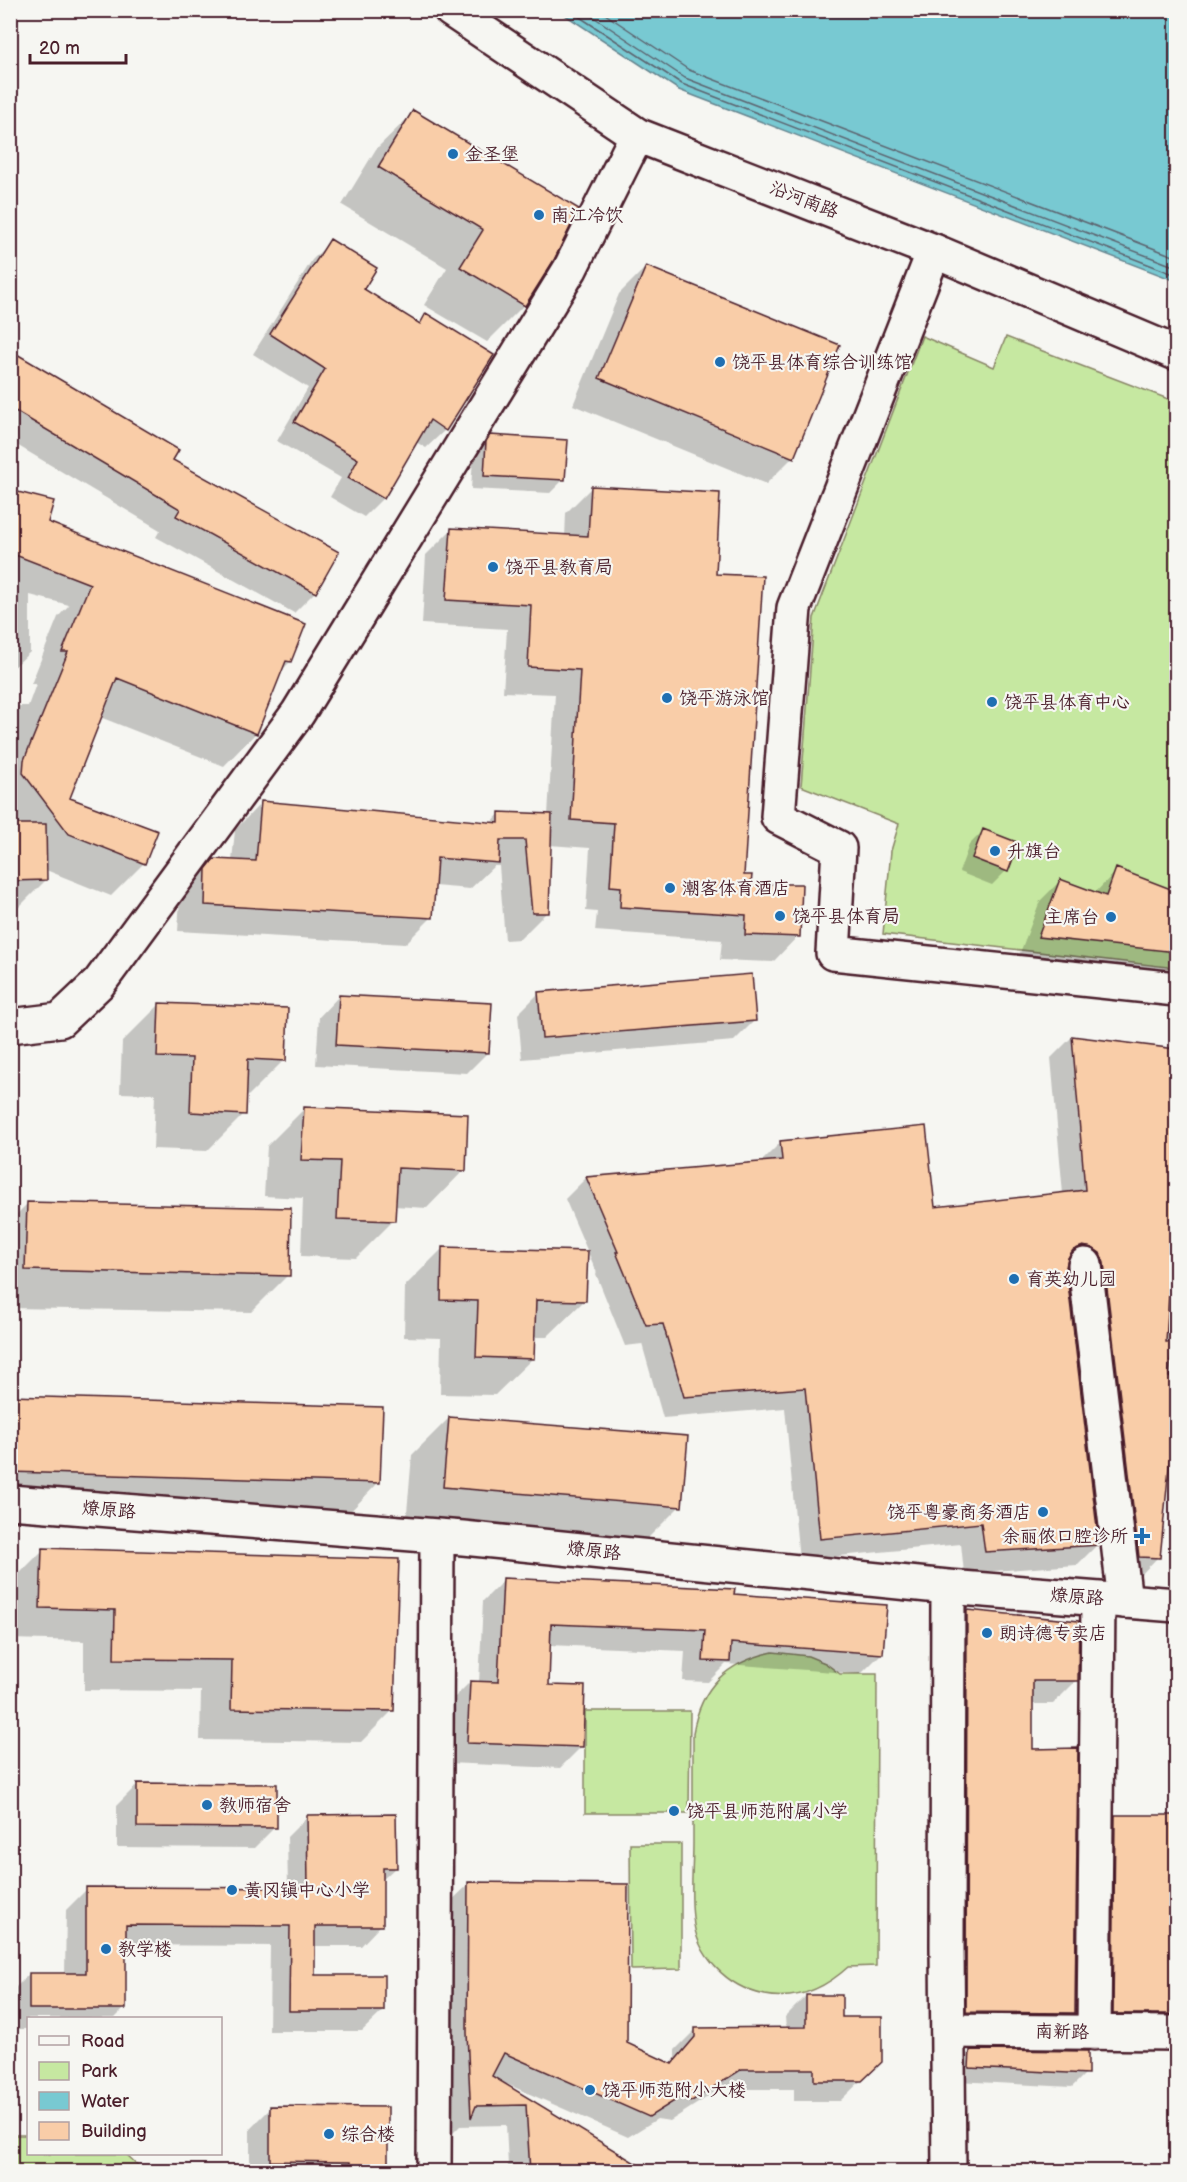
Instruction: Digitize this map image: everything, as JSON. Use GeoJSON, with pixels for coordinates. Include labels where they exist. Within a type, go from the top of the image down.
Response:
{"type":"FeatureCollection","features":[{"type":"Feature","properties":{"kind":"street","name":"沿河南路"},"geometry":{"type":"LineString","coordinates":[[451,10],[637,135],[934,251],[1176,353]]}},
{"type":"Feature","properties":{"kind":"street"},"geometry":{"type":"LineString","coordinates":[[10,1026],[60,1020],[99,983],[298,714],[570,269],[637,135]]}},
{"type":"Feature","properties":{"kind":"street"},"geometry":{"type":"LineString","coordinates":[[934,251],[794,608],[778,817],[840,848],[833,953],[1176,989]]}},
{"type":"Feature","properties":{"kind":"street"},"geometry":{"type":"LineString","coordinates":[[1085,1264],[1111,1600],[1094,2032]]}},
{"type":"Feature","properties":{"kind":"street","name":"燎原路"},"geometry":{"type":"LineString","coordinates":[[10,1502],[437,1537],[948,1587],[1176,1605]]}},
{"type":"Feature","properties":{"kind":"street"},"geometry":{"type":"LineString","coordinates":[[434,2172],[437,1537]]}},
{"type":"Feature","properties":{"kind":"street"},"geometry":{"type":"LineString","coordinates":[[948,1587],[949,2172]]}},
{"type":"Feature","properties":{"kind":"street","name":"南新路"},"geometry":{"type":"LineString","coordinates":[[948,2031],[1176,2033]]}},
{"type":"Feature","properties":{"kind":"green space","name":"饶平县体育中心"},"geometry":{"type":"Polygon","coordinates":[[[922,336],[994,367],[1006,337],[1176,402],[1176,968],[883,934],[891,851],[899,824],[801,786],[814,618],[922,336]]]}},
{"type":"Feature","properties":{"kind":"green space"},"geometry":{"type":"Polygon","coordinates":[[[773,1652],[808,1656],[825,1663],[840,1674],[877,1674],[876,1966],[848,1967],[820,1987],[788,1996],[765,1995],[751,1991],[738,1985],[716,1968],[700,1945],[695,1931],[692,1908],[693,1733],[697,1716],[702,1702],[719,1679],[742,1662],[773,1652]]]}},
{"type":"Feature","properties":{"kind":"green space"},"geometry":{"type":"Polygon","coordinates":[[[585,1711],[690,1711],[689,1813],[585,1813],[585,1711]]]}},
{"type":"Feature","properties":{"kind":"green space"},"geometry":{"type":"Polygon","coordinates":[[[630,1844],[681,1844],[681,1969],[631,1970],[630,1844]]]}},
{"type":"Feature","properties":{"kind":"green space"},"geometry":{"type":"Polygon","coordinates":[[[11,2135],[27,2135],[27,2155],[127,2155],[144,2171],[11,2171],[11,2135]]]}},
{"type":"Feature","properties":{"kind":"water"},"geometry":{"type":"Polygon","coordinates":[[[559,11],[1176,11],[1176,281],[679,90],[559,11]]]}},
{"type":"Feature","properties":{"kind":"building"},"geometry":{"type":"Polygon","coordinates":[[[413,110],[579,209],[554,260],[525,306],[460,267],[483,230],[378,167],[413,110]]]}},
{"type":"Feature","properties":{"kind":"building"},"geometry":{"type":"Polygon","coordinates":[[[330,239],[377,268],[364,289],[420,324],[426,313],[494,355],[446,431],[430,420],[384,499],[348,478],[358,459],[294,422],[325,369],[270,334],[330,239]]]}},
{"type":"Feature","properties":{"kind":"building","name":"饶平县体育综合训练馆"},"geometry":{"type":"Polygon","coordinates":[[[646,266],[840,345],[794,458],[599,378],[646,266]]]}},
{"type":"Feature","properties":{"kind":"building"},"geometry":{"type":"Polygon","coordinates":[[[10,350],[179,450],[173,460],[339,552],[316,593],[176,516],[180,509],[10,408],[10,350]]]}},
{"type":"Feature","properties":{"kind":"building"},"geometry":{"type":"Polygon","coordinates":[[[490,435],[568,440],[565,480],[484,476],[486,441],[490,435]]]}},
{"type":"Feature","properties":{"kind":"building","name":"饶平游泳馆"},"geometry":{"type":"Polygon","coordinates":[[[591,486],[720,493],[716,574],[763,576],[744,875],[752,875],[751,884],[802,884],[800,937],[745,935],[746,915],[620,907],[621,887],[610,886],[614,823],[571,820],[580,670],[528,667],[531,605],[446,600],[451,528],[588,536],[591,486]]]}},
{"type":"Feature","properties":{"kind":"building"},"geometry":{"type":"Polygon","coordinates":[[[10,490],[54,501],[48,522],[306,624],[291,662],[286,661],[257,734],[117,678],[70,798],[158,831],[145,864],[69,834],[23,773],[24,760],[68,652],[62,652],[90,584],[10,553],[10,490]]]}},
{"type":"Feature","properties":{"kind":"building"},"geometry":{"type":"Polygon","coordinates":[[[261,801],[499,823],[499,812],[552,814],[549,913],[532,913],[525,840],[500,840],[499,863],[437,858],[433,918],[205,905],[206,869],[214,859],[256,861],[261,801]]]}},
{"type":"Feature","properties":{"kind":"building"},"geometry":{"type":"Polygon","coordinates":[[[10,824],[46,824],[47,880],[10,881],[10,824]]]}},
{"type":"Feature","properties":{"kind":"building","name":"升旗台"},"geometry":{"type":"Polygon","coordinates":[[[983,829],[1019,843],[1008,872],[972,858],[983,829]]]}},
{"type":"Feature","properties":{"kind":"building","name":"主席台"},"geometry":{"type":"Polygon","coordinates":[[[1116,868],[1176,891],[1176,952],[1038,937],[1060,879],[1106,896],[1116,868]]]}},
{"type":"Feature","properties":{"kind":"building"},"geometry":{"type":"Polygon","coordinates":[[[752,974],[756,1021],[542,1038],[538,992],[752,974]]]}},
{"type":"Feature","properties":{"kind":"building"},"geometry":{"type":"Polygon","coordinates":[[[339,995],[492,1003],[489,1053],[336,1045],[339,995]]]}},
{"type":"Feature","properties":{"kind":"building"},"geometry":{"type":"Polygon","coordinates":[[[159,1003],[288,1008],[286,1061],[248,1059],[246,1115],[190,1112],[192,1058],[157,1057],[159,1003]]]}},
{"type":"Feature","properties":{"kind":"building"},"geometry":{"type":"Polygon","coordinates":[[[1072,1036],[1176,1049],[1176,1263],[1171,1263],[1166,1342],[1172,1342],[1169,1377],[1174,1378],[1171,1416],[1174,1417],[1173,1422],[1176,1422],[1176,1458],[1170,1457],[1160,1558],[1139,1557],[1104,1263],[1100,1253],[1083,1246],[1073,1250],[1066,1267],[1099,1545],[985,1552],[981,1523],[820,1539],[805,1388],[684,1397],[663,1324],[646,1325],[586,1177],[782,1160],[780,1141],[926,1126],[935,1207],[1085,1190],[1072,1036]]]}},
{"type":"Feature","properties":{"kind":"building"},"geometry":{"type":"Polygon","coordinates":[[[304,1107],[468,1114],[466,1171],[398,1168],[395,1221],[337,1219],[340,1161],[301,1160],[304,1107]]]}},
{"type":"Feature","properties":{"kind":"building"},"geometry":{"type":"Polygon","coordinates":[[[27,1202],[291,1208],[290,1276],[25,1270],[27,1202]]]}},
{"type":"Feature","properties":{"kind":"building"},"geometry":{"type":"Polygon","coordinates":[[[442,1247],[588,1251],[586,1301],[536,1300],[534,1359],[476,1357],[478,1301],[441,1300],[442,1247]]]}},
{"type":"Feature","properties":{"kind":"building"},"geometry":{"type":"Polygon","coordinates":[[[10,1396],[383,1407],[380,1483],[10,1472],[10,1396]]]}},
{"type":"Feature","properties":{"kind":"building"},"geometry":{"type":"Polygon","coordinates":[[[449,1417],[688,1436],[682,1507],[443,1487],[449,1417]]]}},
{"type":"Feature","properties":{"kind":"building"},"geometry":{"type":"Polygon","coordinates":[[[42,1548],[399,1559],[394,1711],[231,1709],[232,1660],[114,1659],[115,1610],[40,1608],[42,1548]]]}},
{"type":"Feature","properties":{"kind":"building"},"geometry":{"type":"Polygon","coordinates":[[[503,1578],[735,1589],[734,1594],[887,1605],[883,1654],[731,1643],[730,1662],[703,1661],[705,1630],[551,1624],[549,1685],[585,1686],[583,1747],[467,1743],[470,1681],[498,1682],[503,1578]]]}},
{"type":"Feature","properties":{"kind":"building"},"geometry":{"type":"Polygon","coordinates":[[[967,1610],[1079,1621],[1078,1681],[1033,1681],[1033,1749],[1078,1748],[1075,2013],[966,2012],[967,1610]]]}},
{"type":"Feature","properties":{"kind":"building","name":"教师宿舍"},"geometry":{"type":"Polygon","coordinates":[[[137,1783],[277,1784],[277,1828],[137,1827],[137,1783]]]}},
{"type":"Feature","properties":{"kind":"building","name":"教学楼"},"geometry":{"type":"Polygon","coordinates":[[[396,1814],[397,1868],[383,1868],[383,1926],[315,1926],[315,1975],[384,1975],[384,2011],[289,2011],[290,1926],[126,1925],[126,2009],[29,2009],[29,1973],[86,1973],[86,1887],[308,1888],[307,1815],[396,1814]]]}},
{"type":"Feature","properties":{"kind":"building"},"geometry":{"type":"Polygon","coordinates":[[[1115,1815],[1176,1815],[1176,2014],[1113,2014],[1115,1815]]]}},
{"type":"Feature","properties":{"kind":"building"},"geometry":{"type":"Polygon","coordinates":[[[468,1882],[628,1884],[627,2043],[672,2064],[695,2037],[695,2028],[806,2027],[806,1995],[842,1995],[842,2017],[882,2017],[882,2062],[862,2081],[814,2081],[814,2069],[742,2069],[692,2101],[679,2098],[649,2117],[504,2053],[492,2076],[650,2172],[530,2172],[526,2105],[476,2106],[471,2118],[467,2033],[468,1882]]]}},
{"type":"Feature","properties":{"kind":"building"},"geometry":{"type":"Polygon","coordinates":[[[970,2050],[1088,2051],[1088,2074],[969,2068],[970,2050]]]}},
{"type":"Feature","properties":{"kind":"building","name":"综合楼"},"geometry":{"type":"Polygon","coordinates":[[[270,2106],[388,2107],[388,2172],[350,2172],[350,2162],[270,2161],[270,2106]]]}},
{"type":"Feature","properties":{"kind":"place","name":"金圣堡"},"geometry":{"type":"Point","coordinates":[453,154]}},
{"type":"Feature","properties":{"kind":"place","name":"南江冷饮"},"geometry":{"type":"Point","coordinates":[539,215]}},
{"type":"Feature","properties":{"kind":"place","name":"饶平县体育综合训练馆"},"geometry":{"type":"Point","coordinates":[720,362]}},
{"type":"Feature","properties":{"kind":"place","name":"饶平县教育局"},"geometry":{"type":"Point","coordinates":[493,567]}},
{"type":"Feature","properties":{"kind":"place","name":"饶平游泳馆"},"geometry":{"type":"Point","coordinates":[667,698]}},
{"type":"Feature","properties":{"kind":"place","name":"饶平县体育中心"},"geometry":{"type":"Point","coordinates":[992,702]}},
{"type":"Feature","properties":{"kind":"place","name":"升旗台"},"geometry":{"type":"Point","coordinates":[995,851]}},
{"type":"Feature","properties":{"kind":"place","name":"潮客体育酒店"},"geometry":{"type":"Point","coordinates":[670,888]}},
{"type":"Feature","properties":{"kind":"place","name":"饶平县体育局"},"geometry":{"type":"Point","coordinates":[780,916]}},
{"type":"Feature","properties":{"kind":"place","name":"主席台"},"geometry":{"type":"Point","coordinates":[1111,917]}},
{"type":"Feature","properties":{"kind":"place","name":"育英幼儿园"},"geometry":{"type":"Point","coordinates":[1014,1279]}},
{"type":"Feature","properties":{"kind":"place","name":"饶平粤豪商务酒店"},"geometry":{"type":"Point","coordinates":[1043,1512]}},
{"type":"Feature","properties":{"kind":"place","name":"余丽侬口腔诊所"},"geometry":{"type":"Point","coordinates":[1142,1536]}},
{"type":"Feature","properties":{"kind":"place","name":"朗诗德专卖店"},"geometry":{"type":"Point","coordinates":[987,1633]}},
{"type":"Feature","properties":{"kind":"place","name":"教师宿舍"},"geometry":{"type":"Point","coordinates":[207,1805]}},
{"type":"Feature","properties":{"kind":"place","name":"饶平县师范附属小学"},"geometry":{"type":"Point","coordinates":[674,1811]}},
{"type":"Feature","properties":{"kind":"place","name":"黄冈镇中心小学"},"geometry":{"type":"Point","coordinates":[232,1890]}},
{"type":"Feature","properties":{"kind":"place","name":"教学楼"},"geometry":{"type":"Point","coordinates":[106,1949]}},
{"type":"Feature","properties":{"kind":"place","name":"饶平师范附小大楼"},"geometry":{"type":"Point","coordinates":[590,2090]}},
{"type":"Feature","properties":{"kind":"place","name":"综合楼"},"geometry":{"type":"Point","coordinates":[329,2134]}}]}
